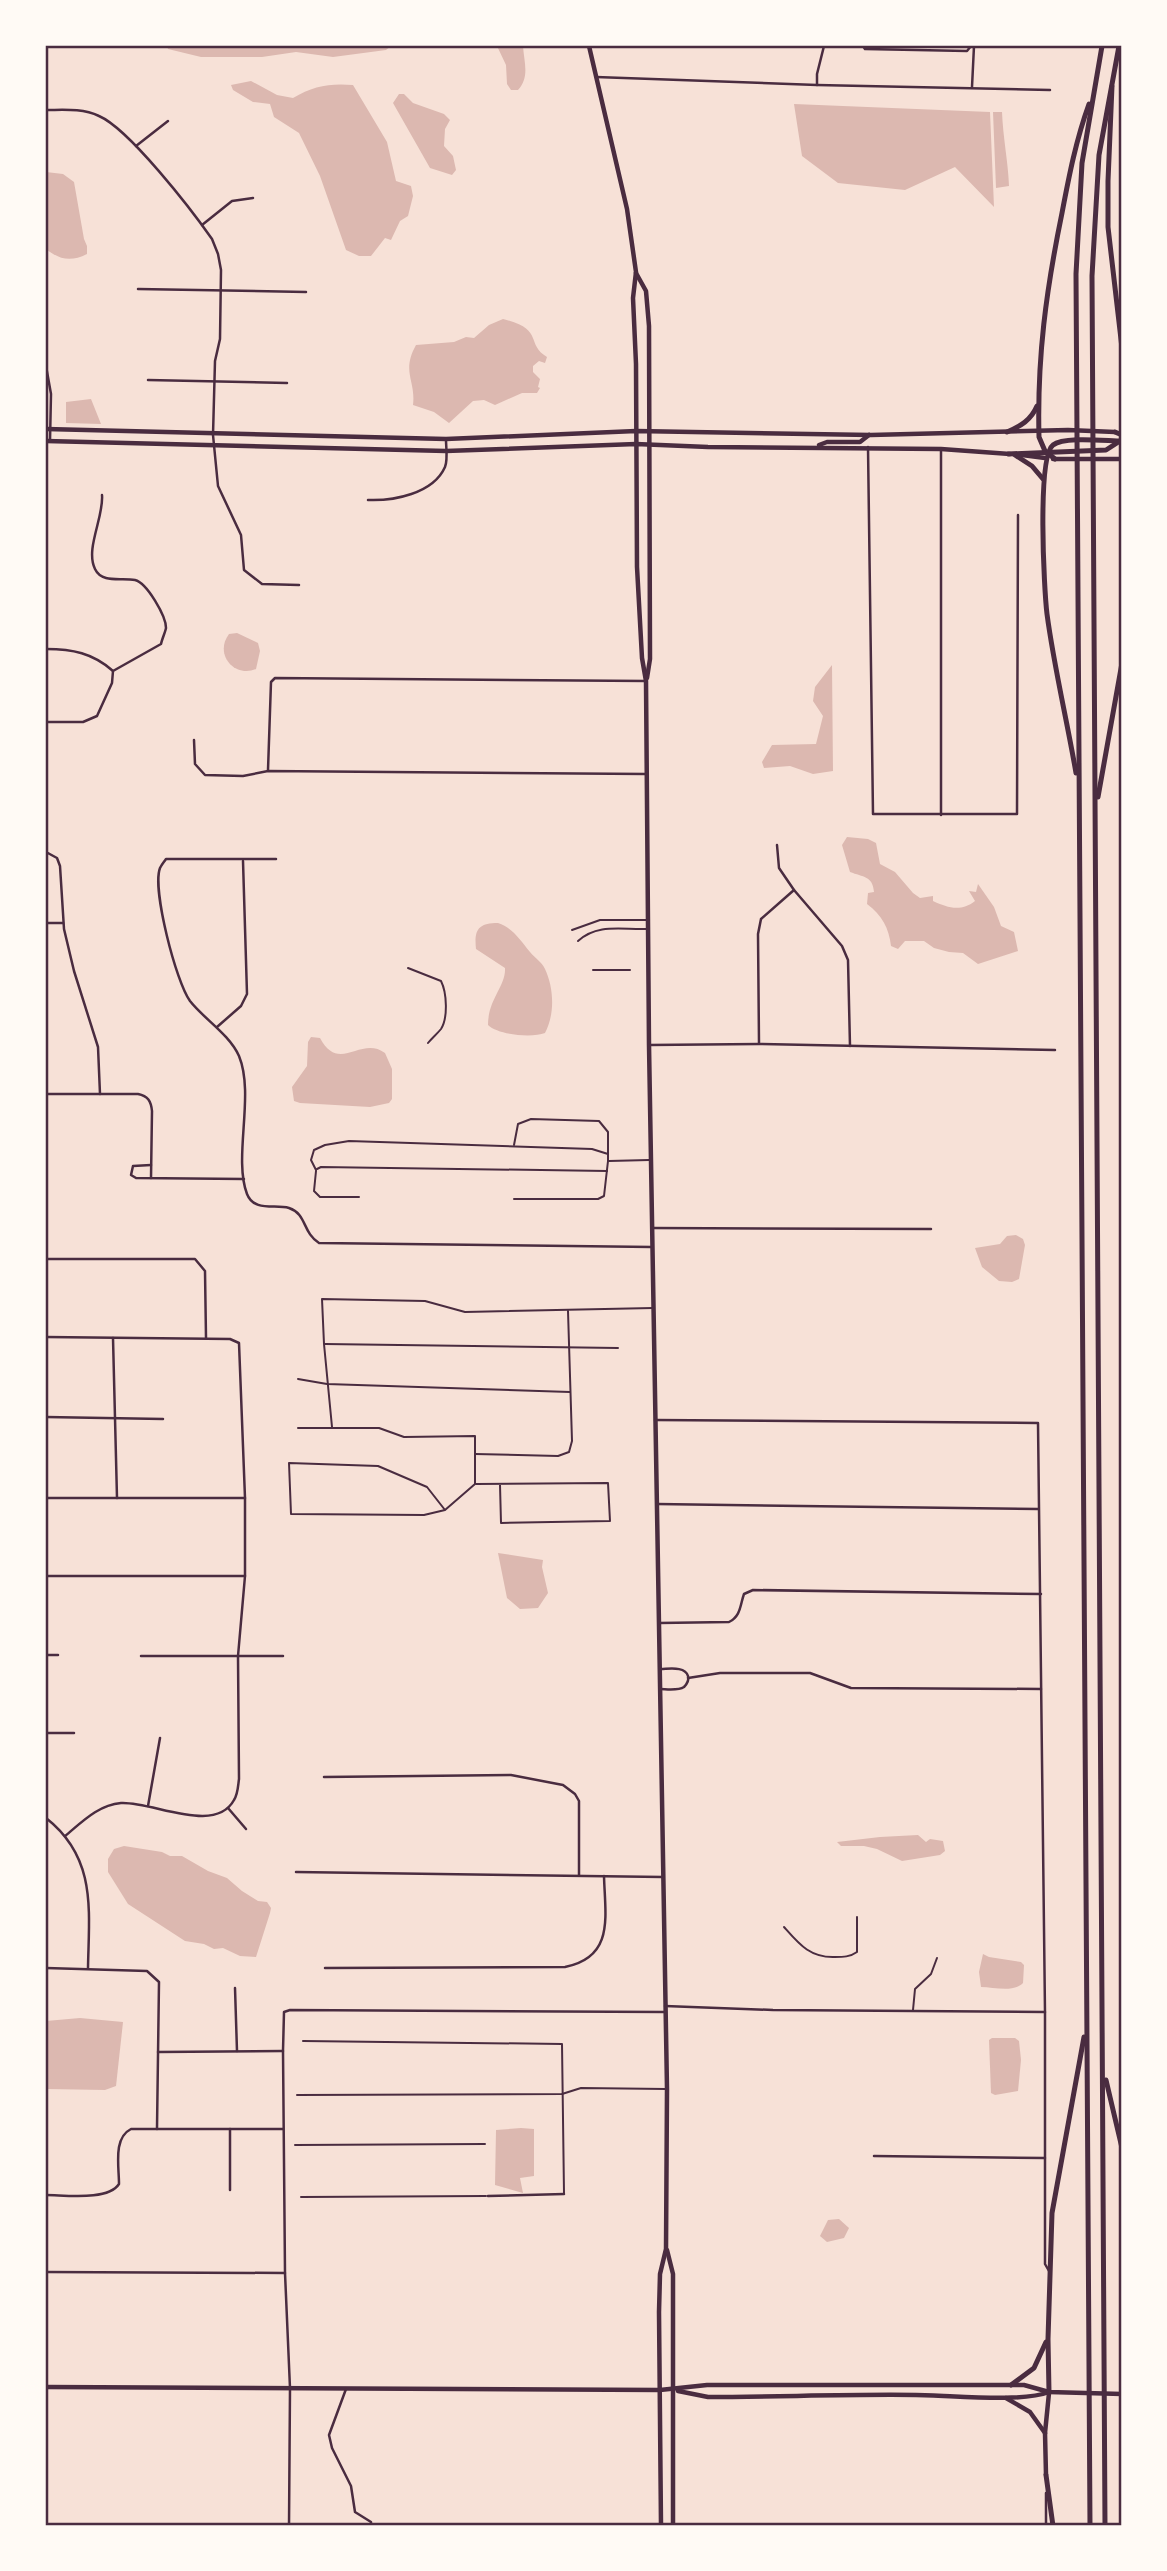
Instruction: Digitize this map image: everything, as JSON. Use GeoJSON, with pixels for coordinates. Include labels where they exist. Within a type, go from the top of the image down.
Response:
{"type":"FeatureCollection","features":[{"type":"Feature","properties":{"kind":"highway"},"geometry":{"type":"LineString","coordinates":[[1090,2525],[1076,248],[1083,163],[1102,46]]}},
{"type":"Feature","properties":{"kind":"highway"},"geometry":{"type":"LineString","coordinates":[[1105,2525],[1094,425],[1091,328],[1093,231],[1099,155],[1119,46]]}},
{"type":"Feature","properties":{"kind":"highway"},"geometry":{"type":"LineString","coordinates":[[1112,77],[1108,227],[1122,348]]}},
{"type":"Feature","properties":{"kind":"highway"},"geometry":{"type":"LineString","coordinates":[[1055,459],[1046,453],[1040,441],[1041,344],[1050,273],[1077,138],[1093,91]]}},
{"type":"Feature","properties":{"kind":"highway"},"geometry":{"type":"LineString","coordinates":[[1007,432],[1029,419],[1036,411],[1039,400]]}},
{"type":"Feature","properties":{"kind":"highway"},"geometry":{"type":"LineString","coordinates":[[1007,454],[1106,450],[1120,437]]}},
{"type":"Feature","properties":{"kind":"highway"},"geometry":{"type":"LineString","coordinates":[[1046,453],[1043,480],[1047,613],[1078,789]]}},
{"type":"Feature","properties":{"kind":"highway"},"geometry":{"type":"LineString","coordinates":[[1015,455],[1032,466],[1043,480]]}},
{"type":"Feature","properties":{"kind":"highway"},"geometry":{"type":"LineString","coordinates":[[1095,814],[1122,663]]}},
{"type":"Feature","properties":{"kind":"highway"},"geometry":{"type":"LineString","coordinates":[[1049,2392],[1049,2272],[1056,2185],[1086,2024]]}},
{"type":"Feature","properties":{"kind":"highway"},"geometry":{"type":"LineString","coordinates":[[1103,2068],[1122,2148]]}},
{"type":"Feature","properties":{"kind":"highway"},"geometry":{"type":"LineString","coordinates":[[1011,2385],[1034,2368],[1048,2339]]}},
{"type":"Feature","properties":{"kind":"highway"},"geometry":{"type":"LineString","coordinates":[[1046,2475],[1053,2525]]}},
{"type":"Feature","properties":{"kind":"main road"},"geometry":{"type":"LineString","coordinates":[[589,46],[627,209],[636,272],[632,298],[636,364],[637,567],[646,681],[652,1247],[667,2089],[666,2249],[660,2274],[662,2525]]}},
{"type":"Feature","properties":{"kind":"main road"},"geometry":{"type":"LineString","coordinates":[[636,272],[646,291],[648,315],[650,659],[646,681]]}},
{"type":"Feature","properties":{"kind":"main road"},"geometry":{"type":"LineString","coordinates":[[47,429],[446,439],[636,431],[869,435],[1039,431],[1120,437]]}},
{"type":"Feature","properties":{"kind":"main road"},"geometry":{"type":"LineString","coordinates":[[815,447],[827,442],[860,442],[869,435]]}},
{"type":"Feature","properties":{"kind":"main road"},"geometry":{"type":"LineString","coordinates":[[48,441],[446,451],[636,443],[708,447],[941,449],[1015,455],[1046,453]]}},
{"type":"Feature","properties":{"kind":"main road"},"geometry":{"type":"LineString","coordinates":[[1055,459],[1122,459]]}},
{"type":"Feature","properties":{"kind":"main road"},"geometry":{"type":"LineString","coordinates":[[666,2249],[673,2274],[673,2525]]}},
{"type":"Feature","properties":{"kind":"main road"},"geometry":{"type":"LineString","coordinates":[[46,2388],[674,2390],[708,2385],[1024,2385],[1049,2392],[1122,2394]]}},
{"type":"Feature","properties":{"kind":"main road"},"geometry":{"type":"LineString","coordinates":[[674,2390],[708,2397],[1006,2397],[1039,2396],[1049,2392]]}},
{"type":"Feature","properties":{"kind":"main road"},"geometry":{"type":"LineString","coordinates":[[1046,2475],[1045,2433],[1049,2392]]}},
{"type":"Feature","properties":{"kind":"main road"},"geometry":{"type":"LineString","coordinates":[[1006,2397],[1030,2412],[1045,2433]]}},
{"type":"Feature","properties":{"kind":"street"},"geometry":{"type":"LineString","coordinates":[[817,85],[824,46]]}},
{"type":"Feature","properties":{"kind":"street"},"geometry":{"type":"LineString","coordinates":[[863,46],[865,49],[967,51],[972,46]]}},
{"type":"Feature","properties":{"kind":"street"},"geometry":{"type":"LineString","coordinates":[[972,46],[972,87]]}},
{"type":"Feature","properties":{"kind":"street"},"geometry":{"type":"LineString","coordinates":[[596,77],[1050,90]]}},
{"type":"Feature","properties":{"kind":"street"},"geometry":{"type":"LineString","coordinates":[[46,110],[97,114],[122,130],[212,239],[218,254],[220,291],[214,435],[218,486],[241,535],[244,570],[262,584],[299,585]]}},
{"type":"Feature","properties":{"kind":"street"},"geometry":{"type":"LineString","coordinates":[[136,146],[168,121]]}},
{"type":"Feature","properties":{"kind":"street"},"geometry":{"type":"LineString","coordinates":[[202,225],[232,201],[253,198]]}},
{"type":"Feature","properties":{"kind":"street"},"geometry":{"type":"LineString","coordinates":[[138,289],[306,292]]}},
{"type":"Feature","properties":{"kind":"street"},"geometry":{"type":"LineString","coordinates":[[46,366],[51,394],[48,441]]}},
{"type":"Feature","properties":{"kind":"street"},"geometry":{"type":"LineString","coordinates":[[148,380],[287,383]]}},
{"type":"Feature","properties":{"kind":"street"},"geometry":{"type":"LineString","coordinates":[[368,500],[385,501],[415,493],[433,481],[445,467],[446,439]]}},
{"type":"Feature","properties":{"kind":"street"},"geometry":{"type":"LineString","coordinates":[[868,447],[873,814],[1017,814],[1018,515]]}},
{"type":"Feature","properties":{"kind":"street"},"geometry":{"type":"LineString","coordinates":[[941,449],[941,815]]}},
{"type":"Feature","properties":{"kind":"street"},"geometry":{"type":"LineString","coordinates":[[102,495],[103,507],[96,528],[94,568],[106,579],[136,580],[145,586],[163,616],[166,628],[161,644],[113,671]]}},
{"type":"Feature","properties":{"kind":"street"},"geometry":{"type":"LineString","coordinates":[[46,649],[67,649],[100,660],[113,671]]}},
{"type":"Feature","properties":{"kind":"street"},"geometry":{"type":"LineString","coordinates":[[46,722],[83,722],[96,716],[112,684],[113,671]]}},
{"type":"Feature","properties":{"kind":"street"},"geometry":{"type":"LineString","coordinates":[[268,771],[271,682],[275,678],[646,681]]}},
{"type":"Feature","properties":{"kind":"street"},"geometry":{"type":"LineString","coordinates":[[194,740],[195,764],[205,775],[243,776],[268,771],[646,774]]}},
{"type":"Feature","properties":{"kind":"street"},"geometry":{"type":"LineString","coordinates":[[777,845],[779,868],[794,890],[842,946],[848,960],[850,1046]]}},
{"type":"Feature","properties":{"kind":"street"},"geometry":{"type":"LineString","coordinates":[[46,852],[57,858],[60,866],[63,923],[74,971],[98,1047],[100,1094]]}},
{"type":"Feature","properties":{"kind":"street"},"geometry":{"type":"LineString","coordinates":[[276,859],[166,859],[160,868],[160,905],[180,983],[190,1001],[217,1027],[239,1056],[244,1084],[244,1179],[248,1196],[257,1205],[289,1208],[300,1214],[310,1237],[319,1243],[652,1247]]}},
{"type":"Feature","properties":{"kind":"street"},"geometry":{"type":"LineString","coordinates":[[217,1027],[241,1006],[247,994],[243,860]]}},
{"type":"Feature","properties":{"kind":"street"},"geometry":{"type":"LineString","coordinates":[[759,1044],[758,934],[761,919],[794,890]]}},
{"type":"Feature","properties":{"kind":"street"},"geometry":{"type":"LineString","coordinates":[[46,923],[63,923]]}},
{"type":"Feature","properties":{"kind":"street"},"geometry":{"type":"LineString","coordinates":[[649,1045],[759,1044],[1055,1050]]}},
{"type":"Feature","properties":{"kind":"street"},"geometry":{"type":"LineString","coordinates":[[46,1094],[138,1094],[149,1099],[152,1111],[151,1178]]}},
{"type":"Feature","properties":{"kind":"street"},"geometry":{"type":"LineString","coordinates":[[150,1165],[132,1166],[130,1171],[135,1178],[244,1179]]}},
{"type":"Feature","properties":{"kind":"street"},"geometry":{"type":"LineString","coordinates":[[652,1228],[931,1229]]}},
{"type":"Feature","properties":{"kind":"street"},"geometry":{"type":"LineString","coordinates":[[46,1259],[195,1259],[205,1271],[206,1338]]}},
{"type":"Feature","properties":{"kind":"street"},"geometry":{"type":"LineString","coordinates":[[46,1338],[206,1338],[230,1339],[239,1343],[245,1499],[245,1576],[238,1656],[239,1779],[236,1798],[228,1808],[208,1817],[126,1803],[106,1806],[88,1816],[65,1836]]}},
{"type":"Feature","properties":{"kind":"street"},"geometry":{"type":"LineString","coordinates":[[113,1338],[117,1497]]}},
{"type":"Feature","properties":{"kind":"street"},"geometry":{"type":"LineString","coordinates":[[46,1417],[163,1419]]}},
{"type":"Feature","properties":{"kind":"street"},"geometry":{"type":"LineString","coordinates":[[655,1420],[1038,1423],[1045,2264],[1049,2272]]}},
{"type":"Feature","properties":{"kind":"street"},"geometry":{"type":"LineString","coordinates":[[46,1497],[245,1499]]}},
{"type":"Feature","properties":{"kind":"street"},"geometry":{"type":"LineString","coordinates":[[657,1504],[1040,1509]]}},
{"type":"Feature","properties":{"kind":"street"},"geometry":{"type":"LineString","coordinates":[[46,1576],[245,1576]]}},
{"type":"Feature","properties":{"kind":"street"},"geometry":{"type":"LineString","coordinates":[[659,1623],[729,1622],[735,1619],[740,1611],[744,1594],[753,1590],[1041,1594]]}},
{"type":"Feature","properties":{"kind":"street"},"geometry":{"type":"LineString","coordinates":[[46,1655],[58,1655]]}},
{"type":"Feature","properties":{"kind":"street"},"geometry":{"type":"LineString","coordinates":[[141,1656],[283,1656]]}},
{"type":"Feature","properties":{"kind":"street"},"geometry":{"type":"LineString","coordinates":[[659,1669],[681,1669],[686,1672],[688,1678],[682,1688],[660,1689]]}},
{"type":"Feature","properties":{"kind":"street"},"geometry":{"type":"LineString","coordinates":[[688,1678],[720,1673],[810,1673],[851,1688],[1042,1689]]}},
{"type":"Feature","properties":{"kind":"street"},"geometry":{"type":"LineString","coordinates":[[46,1732],[74,1733]]}},
{"type":"Feature","properties":{"kind":"street"},"geometry":{"type":"LineString","coordinates":[[148,1806],[160,1738]]}},
{"type":"Feature","properties":{"kind":"street"},"geometry":{"type":"LineString","coordinates":[[324,1777],[511,1775],[563,1785],[575,1794],[579,1801],[579,1875]]}},
{"type":"Feature","properties":{"kind":"street"},"geometry":{"type":"LineString","coordinates":[[228,1808],[246,1829]]}},
{"type":"Feature","properties":{"kind":"street"},"geometry":{"type":"LineString","coordinates":[[46,1818],[65,1836],[78,1857],[88,1887],[88,1968]]}},
{"type":"Feature","properties":{"kind":"street"},"geometry":{"type":"LineString","coordinates":[[296,1872],[663,1877]]}},
{"type":"Feature","properties":{"kind":"street"},"geometry":{"type":"LineString","coordinates":[[325,1968],[579,1965],[595,1954],[605,1931],[604,1876]]}},
{"type":"Feature","properties":{"kind":"street"},"geometry":{"type":"LineString","coordinates":[[46,1969],[147,1970],[159,1982],[157,2129]]}},
{"type":"Feature","properties":{"kind":"street"},"geometry":{"type":"LineString","coordinates":[[234,1988],[237,2051]]}},
{"type":"Feature","properties":{"kind":"street"},"geometry":{"type":"LineString","coordinates":[[289,2525],[290,2388],[285,2273],[284,2012],[665,2009],[1045,2012]]}},
{"type":"Feature","properties":{"kind":"street"},"geometry":{"type":"LineString","coordinates":[[158,2052],[283,2051]]}},
{"type":"Feature","properties":{"kind":"street"},"geometry":{"type":"LineString","coordinates":[[46,2195],[106,2195],[115,2190],[119,2184],[119,2140],[131,2129],[284,2129]]}},
{"type":"Feature","properties":{"kind":"street"},"geometry":{"type":"LineString","coordinates":[[230,2129],[230,2190]]}},
{"type":"Feature","properties":{"kind":"street"},"geometry":{"type":"LineString","coordinates":[[874,2156],[1045,2158]]}},
{"type":"Feature","properties":{"kind":"street"},"geometry":{"type":"LineString","coordinates":[[488,2196],[564,2194]]}},
{"type":"Feature","properties":{"kind":"street"},"geometry":{"type":"LineString","coordinates":[[46,2272],[285,2273]]}},
{"type":"Feature","properties":{"kind":"street"},"geometry":{"type":"LineString","coordinates":[[346,2389],[329,2435],[332,2448],[351,2486],[355,2512],[371,2522],[371,2525]]}},
{"type":"Feature","properties":{"kind":"street"},"geometry":{"type":"LineString","coordinates":[[1046,2475],[1046,2525]]}},
{"type":"Feature","properties":{"kind":"lane"},"geometry":{"type":"LineString","coordinates":[[572,930],[600,920],[648,920]]}},
{"type":"Feature","properties":{"kind":"lane"},"geometry":{"type":"LineString","coordinates":[[578,941],[592,931],[603,929],[648,929]]}},
{"type":"Feature","properties":{"kind":"lane"},"geometry":{"type":"LineString","coordinates":[[408,968],[441,981],[444,987],[443,1024],[428,1043]]}},
{"type":"Feature","properties":{"kind":"lane"},"geometry":{"type":"LineString","coordinates":[[593,970],[630,970]]}},
{"type":"Feature","properties":{"kind":"lane"},"geometry":{"type":"LineString","coordinates":[[514,1146],[518,1124],[531,1119],[599,1121],[608,1132],[604,1195],[598,1199],[514,1199]]}},
{"type":"Feature","properties":{"kind":"lane"},"geometry":{"type":"LineString","coordinates":[[359,1197],[320,1197],[314,1191],[316,1170],[311,1160],[314,1150],[340,1142],[592,1149],[608,1154]]}},
{"type":"Feature","properties":{"kind":"lane"},"geometry":{"type":"LineString","coordinates":[[608,1161],[652,1160]]}},
{"type":"Feature","properties":{"kind":"lane"},"geometry":{"type":"LineString","coordinates":[[316,1170],[321,1167],[607,1171]]}},
{"type":"Feature","properties":{"kind":"lane"},"geometry":{"type":"LineString","coordinates":[[332,1428],[322,1300],[425,1301],[465,1311],[653,1308]]}},
{"type":"Feature","properties":{"kind":"lane"},"geometry":{"type":"LineString","coordinates":[[474,1454],[558,1455],[569,1452],[572,1441],[568,1310]]}},
{"type":"Feature","properties":{"kind":"lane"},"geometry":{"type":"LineString","coordinates":[[324,1343],[618,1348]]}},
{"type":"Feature","properties":{"kind":"lane"},"geometry":{"type":"LineString","coordinates":[[298,1379],[327,1384],[570,1392]]}},
{"type":"Feature","properties":{"kind":"lane"},"geometry":{"type":"LineString","coordinates":[[298,1428],[379,1429],[404,1437],[475,1436],[475,1484]]}},
{"type":"Feature","properties":{"kind":"lane"},"geometry":{"type":"LineString","coordinates":[[445,1510],[428,1487],[379,1466],[289,1463],[291,1514],[424,1515],[445,1510],[475,1484],[608,1483],[610,1521],[501,1523],[500,1485]]}},
{"type":"Feature","properties":{"kind":"lane"},"geometry":{"type":"LineString","coordinates":[[784,1927],[814,1955],[822,1958],[848,1957],[857,1952],[857,1917]]}},
{"type":"Feature","properties":{"kind":"lane"},"geometry":{"type":"LineString","coordinates":[[913,2011],[915,1989],[931,1974],[937,1958]]}},
{"type":"Feature","properties":{"kind":"lane"},"geometry":{"type":"LineString","coordinates":[[303,2042],[562,2044],[564,2194]]}},
{"type":"Feature","properties":{"kind":"lane"},"geometry":{"type":"LineString","coordinates":[[297,2095],[562,2094],[581,2088],[667,2089]]}},
{"type":"Feature","properties":{"kind":"lane"},"geometry":{"type":"LineString","coordinates":[[296,2144],[485,2144]]}},
{"type":"Feature","properties":{"kind":"lane"},"geometry":{"type":"LineString","coordinates":[[301,2197],[488,2196]]}},
{"type":"Feature","properties":{"kind":"shaded area"},"geometry":{"type":"Polygon","coordinates":[[[167,46],[391,46],[386,50],[333,57],[296,52],[262,57],[201,57],[168,49],[167,46]]]}},
{"type":"Feature","properties":{"kind":"shaded area"},"geometry":{"type":"Polygon","coordinates":[[[497,46],[523,46],[525,75],[518,90],[511,90],[507,84],[506,65],[497,46]]]}},
{"type":"Feature","properties":{"kind":"shaded area"},"geometry":{"type":"Polygon","coordinates":[[[251,81],[277,95],[293,98],[322,86],[353,85],[387,142],[396,181],[411,186],[413,196],[408,216],[400,221],[391,240],[385,238],[371,256],[359,256],[346,250],[320,176],[299,133],[274,117],[270,104],[253,102],[233,90],[231,85],[251,81]]]}},
{"type":"Feature","properties":{"kind":"shaded area"},"geometry":{"type":"Polygon","coordinates":[[[399,94],[404,94],[413,103],[444,114],[450,120],[445,129],[444,146],[453,156],[456,170],[452,175],[430,168],[393,103],[399,94]]]}},
{"type":"Feature","properties":{"kind":"shaded area"},"geometry":{"type":"Polygon","coordinates":[[[794,104],[990,112],[994,207],[955,167],[905,190],[838,183],[802,156],[794,104]]]}},
{"type":"Feature","properties":{"kind":"shaded area"},"geometry":{"type":"Polygon","coordinates":[[[993,112],[1002,112],[1009,186],[996,188],[993,112]]]}},
{"type":"Feature","properties":{"kind":"shaded area"},"geometry":{"type":"Polygon","coordinates":[[[46,172],[63,174],[74,182],[87,254],[66,259],[46,249],[46,172]]]}},
{"type":"Feature","properties":{"kind":"shaded area"},"geometry":{"type":"Polygon","coordinates":[[[503,319],[530,332],[537,347],[547,357],[545,363],[539,361],[533,366],[533,372],[540,379],[537,393],[522,393],[495,405],[484,400],[473,401],[449,423],[434,412],[413,405],[409,369],[416,345],[474,338],[489,325],[503,319]]]}},
{"type":"Feature","properties":{"kind":"shaded area"},"geometry":{"type":"Polygon","coordinates":[[[91,399],[101,424],[66,423],[66,402],[91,399]]]}},
{"type":"Feature","properties":{"kind":"shaded area"},"geometry":{"type":"Polygon","coordinates":[[[237,633],[258,643],[260,651],[256,669],[240,670],[225,656],[225,642],[229,634],[237,633]]]}},
{"type":"Feature","properties":{"kind":"shaded area"},"geometry":{"type":"Polygon","coordinates":[[[832,665],[833,771],[813,774],[790,766],[764,768],[762,762],[772,745],[816,744],[823,716],[813,701],[815,687],[832,665]]]}},
{"type":"Feature","properties":{"kind":"shaded area"},"geometry":{"type":"Polygon","coordinates":[[[847,837],[868,839],[876,843],[880,864],[895,872],[920,898],[933,896],[933,901],[944,906],[965,907],[975,901],[969,891],[976,892],[978,884],[994,907],[1001,926],[1014,932],[1018,951],[978,964],[963,953],[934,948],[924,941],[905,941],[898,949],[891,946],[884,922],[867,904],[868,893],[874,892],[872,883],[850,872],[842,845],[847,837]]]}},
{"type":"Feature","properties":{"kind":"shaded area"},"geometry":{"type":"Polygon","coordinates":[[[498,923],[516,935],[545,969],[552,1001],[545,1033],[515,1035],[488,1025],[505,968],[476,949],[476,937],[482,926],[498,923]]]}},
{"type":"Feature","properties":{"kind":"shaded area"},"geometry":{"type":"Polygon","coordinates":[[[311,1037],[320,1038],[327,1048],[335,1053],[343,1054],[367,1048],[385,1053],[392,1069],[392,1099],[389,1103],[370,1107],[294,1101],[292,1087],[307,1066],[308,1042],[311,1037]]]}},
{"type":"Feature","properties":{"kind":"shaded area"},"geometry":{"type":"Polygon","coordinates":[[[1016,1235],[1023,1239],[1025,1245],[1019,1279],[1012,1282],[999,1281],[982,1267],[975,1248],[1000,1244],[1007,1236],[1016,1235]]]}},
{"type":"Feature","properties":{"kind":"shaded area"},"geometry":{"type":"Polygon","coordinates":[[[498,1553],[543,1560],[548,1593],[538,1608],[520,1609],[507,1598],[498,1553]]]}},
{"type":"Feature","properties":{"kind":"shaded area"},"geometry":{"type":"Polygon","coordinates":[[[918,1835],[926,1842],[930,1839],[943,1841],[945,1851],[940,1855],[902,1861],[877,1849],[841,1846],[837,1842],[880,1837],[918,1835]]]}},
{"type":"Feature","properties":{"kind":"shaded area"},"geometry":{"type":"Polygon","coordinates":[[[124,1846],[182,1856],[227,1878],[258,1901],[267,1902],[271,1908],[256,1957],[240,1956],[223,1948],[214,1949],[204,1944],[185,1941],[128,1904],[108,1872],[108,1859],[114,1849],[124,1846]]]}},
{"type":"Feature","properties":{"kind":"shaded area"},"geometry":{"type":"Polygon","coordinates":[[[983,1954],[1021,1962],[1024,1965],[1023,1983],[1009,1989],[981,1987],[979,1972],[983,1954]]]}},
{"type":"Feature","properties":{"kind":"shaded area"},"geometry":{"type":"Polygon","coordinates":[[[80,2018],[123,2022],[116,2086],[105,2090],[46,2089],[46,2021],[80,2018]]]}},
{"type":"Feature","properties":{"kind":"shaded area"},"geometry":{"type":"Polygon","coordinates":[[[1015,2038],[1019,2041],[1021,2060],[1018,2091],[995,2095],[991,2093],[989,2040],[1015,2038]]]}},
{"type":"Feature","properties":{"kind":"shaded area"},"geometry":{"type":"Polygon","coordinates":[[[534,2129],[534,2176],[520,2178],[523,2193],[495,2185],[496,2130],[534,2129]]]}},
{"type":"Feature","properties":{"kind":"shaded area"},"geometry":{"type":"Polygon","coordinates":[[[839,2219],[849,2228],[844,2238],[827,2242],[820,2236],[828,2220],[839,2219]]]}}]}
